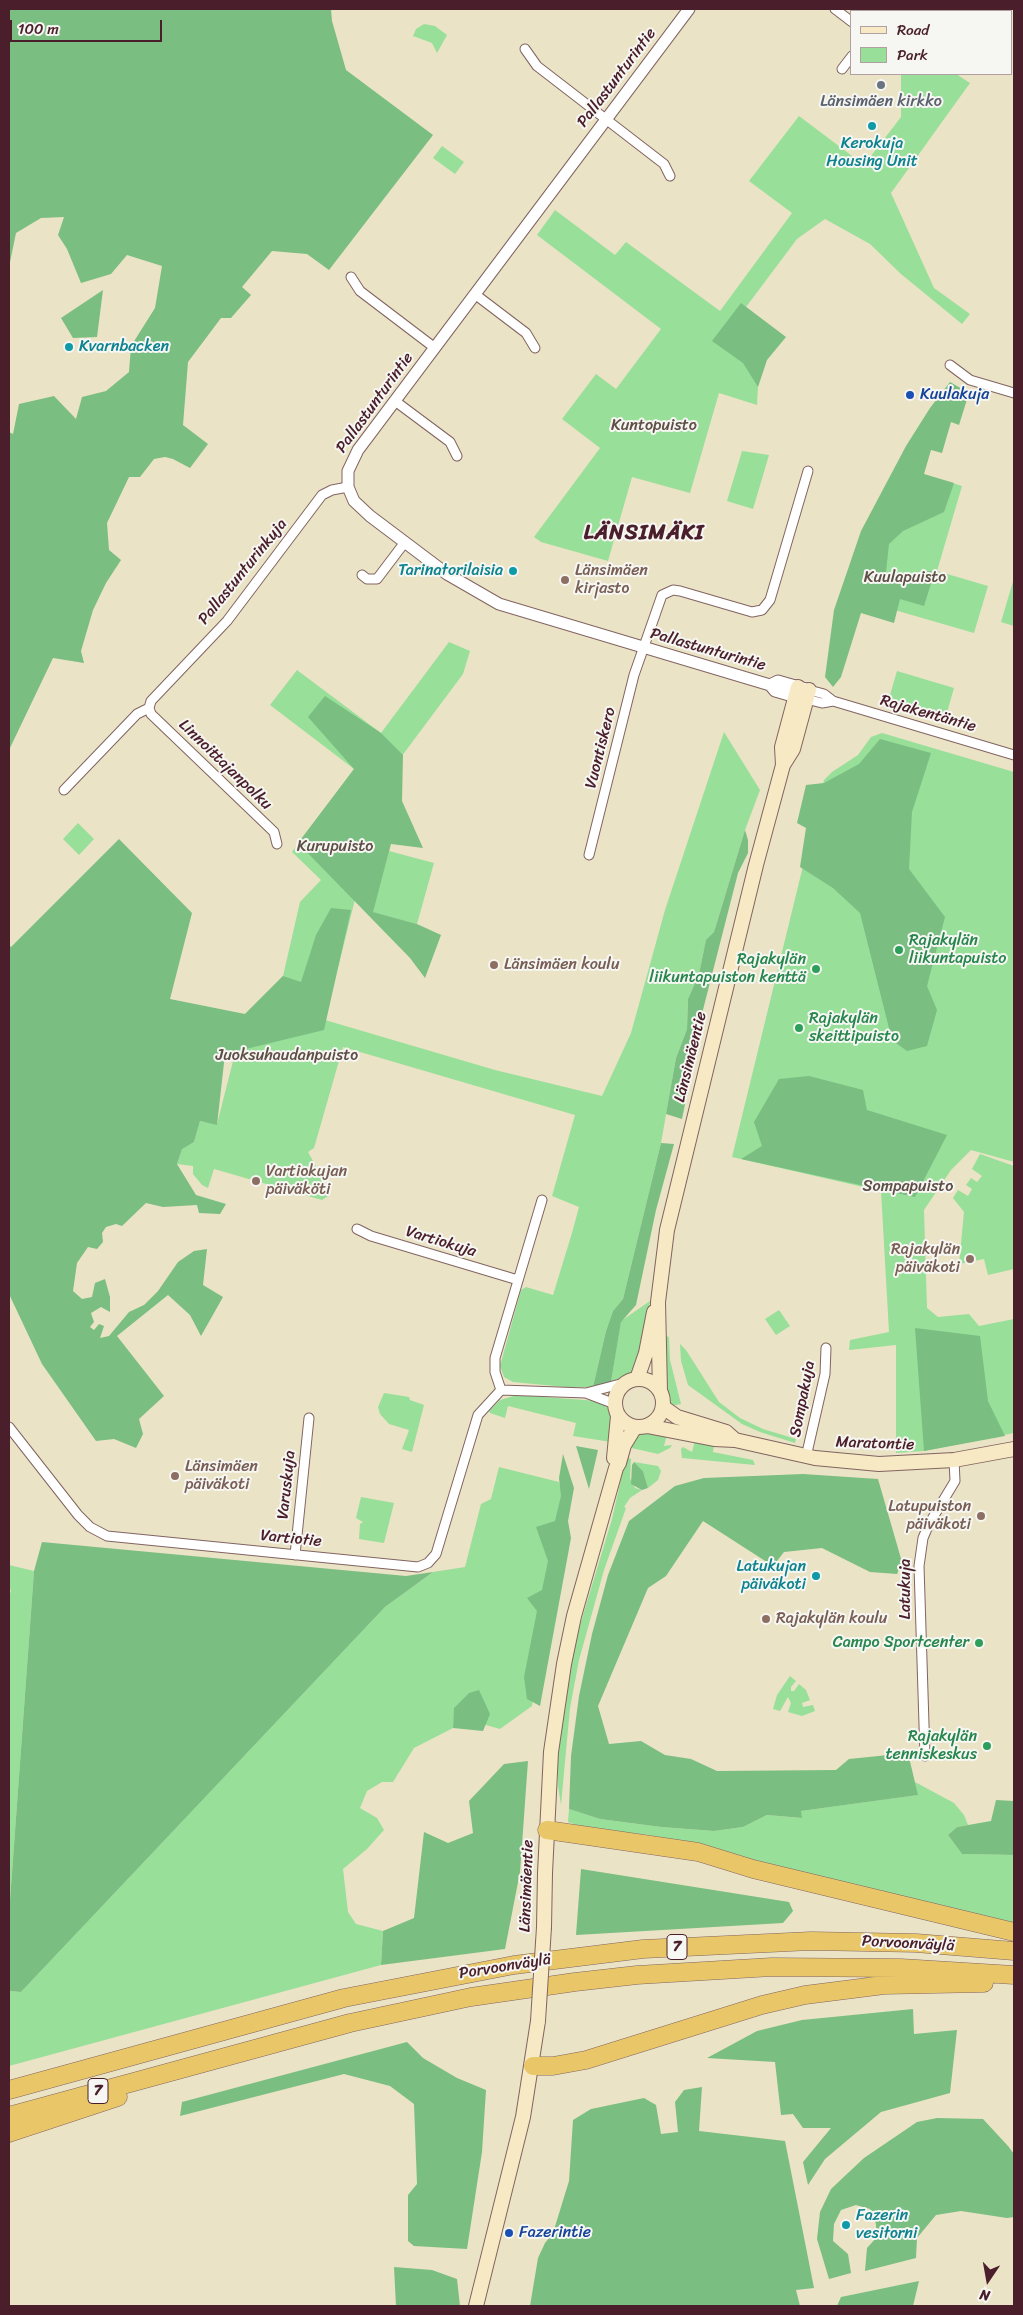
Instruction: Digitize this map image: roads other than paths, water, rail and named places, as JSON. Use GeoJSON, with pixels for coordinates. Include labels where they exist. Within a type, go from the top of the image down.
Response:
{"type":"FeatureCollection","features":[{"type":"Feature","properties":{"kind":"highway"},"geometry":{"type":"LineString","coordinates":[[547,1830],[698,1852],[754,1869],[1014,1932]]}},
{"type":"Feature","properties":{"kind":"highway","name":"Porvoonväylä"},"geometry":{"type":"LineString","coordinates":[[9,2090],[344,1998],[460,1974],[573,1957],[714,1944],[811,1941],[916,1944],[1014,1951]]}},
{"type":"Feature","properties":{"kind":"highway","name":"Porvoonväylä"},"geometry":{"type":"LineString","coordinates":[[9,2116],[359,2021],[472,1998],[575,1982],[637,1975],[772,1967],[901,1968],[1014,1975]]}},
{"type":"Feature","properties":{"kind":"highway"},"geometry":{"type":"LineString","coordinates":[[533,2066],[553,2066],[586,2060],[762,2005],[805,1995],[884,1985],[1014,1983]]}},
{"type":"Feature","properties":{"kind":"highway"},"geometry":{"type":"LineString","coordinates":[[9,2080],[41,2072],[122,2058]]}},
{"type":"Feature","properties":{"kind":"highway"},"geometry":{"type":"LineString","coordinates":[[9,2134],[141,2089],[188,2066]]}},
{"type":"Feature","properties":{"kind":"main road","name":"Länsimäentie"},"geometry":{"type":"LineString","coordinates":[[660,1391],[658,1302],[667,1230],[756,865],[783,765],[793,749],[802,693]]}},
{"type":"Feature","properties":{"kind":"main road","name":"Länsimäentie"},"geometry":{"type":"LineString","coordinates":[[631,1381],[646,1354],[650,1328],[658,1302]]}},
{"type":"Feature","properties":{"kind":"main road"},"geometry":{"type":"LineString","coordinates":[[631,1381],[650,1381],[660,1391],[663,1407],[659,1416],[641,1426],[625,1423],[616,1410],[617,1392],[631,1381]]}},
{"type":"Feature","properties":{"kind":"main road","name":"Maratontie"},"geometry":{"type":"LineString","coordinates":[[663,1407],[678,1417],[726,1432],[735,1440]]}},
{"type":"Feature","properties":{"kind":"main road","name":"Länsimäentie"},"geometry":{"type":"LineString","coordinates":[[616,1410],[613,1462],[616,1468]]}},
{"type":"Feature","properties":{"kind":"main road","name":"Länsimäentie"},"geometry":{"type":"LineString","coordinates":[[476,2306],[506,2190],[533,2066],[544,1927],[551,1752],[564,1664],[574,1616],[616,1468],[624,1445],[641,1426]]}},
{"type":"Feature","properties":{"kind":"main road","name":"Maratontie"},"geometry":{"type":"LineString","coordinates":[[641,1426],[714,1439],[735,1440],[806,1457],[879,1464],[954,1460],[1014,1449]]}},
{"type":"Feature","properties":{"kind":"street","name":"Pallastunturintie"},"geometry":{"type":"LineString","coordinates":[[689,9],[351,462],[347,479],[348,487],[360,507],[447,574],[495,602],[770,685],[778,681],[802,693]]}},
{"type":"Feature","properties":{"kind":"street"},"geometry":{"type":"LineString","coordinates":[[835,9],[850,20]]}},
{"type":"Feature","properties":{"kind":"street"},"geometry":{"type":"LineString","coordinates":[[525,49],[537,66],[664,164],[670,176]]}},
{"type":"Feature","properties":{"kind":"street"},"geometry":{"type":"LineString","coordinates":[[842,69],[850,59]]}},
{"type":"Feature","properties":{"kind":"street"},"geometry":{"type":"LineString","coordinates":[[351,277],[360,292],[435,348]]}},
{"type":"Feature","properties":{"kind":"street"},"geometry":{"type":"LineString","coordinates":[[476,295],[526,333],[535,348]]}},
{"type":"Feature","properties":{"kind":"street"},"geometry":{"type":"LineString","coordinates":[[950,365],[970,380],[1014,393]]}},
{"type":"Feature","properties":{"kind":"street"},"geometry":{"type":"LineString","coordinates":[[395,401],[450,442],[457,456]]}},
{"type":"Feature","properties":{"kind":"street","name":"Vuontiskero"},"geometry":{"type":"LineString","coordinates":[[589,855],[634,675],[660,599],[668,591],[680,590],[752,612],[762,610],[767,606],[808,471]]}},
{"type":"Feature","properties":{"kind":"street","name":"Pallastunturinkuja"},"geometry":{"type":"LineString","coordinates":[[64,790],[137,714],[149,708],[151,701],[227,621],[322,495],[332,490],[348,487]]}},
{"type":"Feature","properties":{"kind":"street"},"geometry":{"type":"LineString","coordinates":[[362,575],[367,579],[377,579],[405,542]]}},
{"type":"Feature","properties":{"kind":"street","name":"Rajakentäntie"},"geometry":{"type":"LineString","coordinates":[[802,693],[822,703],[833,702],[1014,755]]}},
{"type":"Feature","properties":{"kind":"street","name":"Linnoittajanpolku"},"geometry":{"type":"LineString","coordinates":[[149,708],[150,714],[274,832],[277,844]]}},
{"type":"Feature","properties":{"kind":"street"},"geometry":{"type":"LineString","coordinates":[[542,1200],[495,1358],[495,1372],[502,1390],[586,1393],[631,1381]]}},
{"type":"Feature","properties":{"kind":"street","name":"Vartiokuja"},"geometry":{"type":"LineString","coordinates":[[357,1229],[371,1236],[518,1280]]}},
{"type":"Feature","properties":{"kind":"street","name":"Sompakuja"},"geometry":{"type":"LineString","coordinates":[[806,1457],[825,1374],[826,1348]]}},
{"type":"Feature","properties":{"kind":"street","name":"Vartiotie"},"geometry":{"type":"LineString","coordinates":[[9,1427],[68,1504],[81,1519],[97,1531],[123,1538],[402,1566],[418,1566],[428,1563],[436,1554],[442,1541],[478,1416],[502,1390]]}},
{"type":"Feature","properties":{"kind":"street"},"geometry":{"type":"LineString","coordinates":[[586,1393],[616,1410]]}},
{"type":"Feature","properties":{"kind":"street","name":"Varuskuja"},"geometry":{"type":"LineString","coordinates":[[295,1555],[309,1418]]}},
{"type":"Feature","properties":{"kind":"street","name":"Latukuja"},"geometry":{"type":"LineString","coordinates":[[925,1756],[919,1566],[923,1538],[929,1524],[955,1481],[954,1460]]}},
{"type":"Feature","properties":{"kind":"place","name":"Länsimäen kirkko"},"geometry":{"type":"Point","coordinates":[881,85]}},
{"type":"Feature","properties":{"kind":"place","name":"Kerokuja Housing Unit"},"geometry":{"type":"Point","coordinates":[872,126]}},
{"type":"Feature","properties":{"kind":"place","name":"Kvarnbacken"},"geometry":{"type":"Point","coordinates":[69,347]}},
{"type":"Feature","properties":{"kind":"place","name":"Kuulakuja"},"geometry":{"type":"Point","coordinates":[910,395]}},
{"type":"Feature","properties":{"kind":"place","name":"Tarinatorilaisia"},"geometry":{"type":"Point","coordinates":[513,571]}},
{"type":"Feature","properties":{"kind":"place","name":"Länsimäen kirjasto"},"geometry":{"type":"Point","coordinates":[565,580]}},
{"type":"Feature","properties":{"kind":"place","name":"Rajakylän liikuntapuisto"},"geometry":{"type":"Point","coordinates":[899,950]}},
{"type":"Feature","properties":{"kind":"place","name":"Länsimäen koulu"},"geometry":{"type":"Point","coordinates":[494,965]}},
{"type":"Feature","properties":{"kind":"place","name":"Rajakylän liikuntapuiston kenttä"},"geometry":{"type":"Point","coordinates":[816,969]}},
{"type":"Feature","properties":{"kind":"place","name":"Rajakylän skeittipuisto"},"geometry":{"type":"Point","coordinates":[799,1028]}},
{"type":"Feature","properties":{"kind":"place","name":"Vartiokujan päiväköti"},"geometry":{"type":"Point","coordinates":[256,1181]}},
{"type":"Feature","properties":{"kind":"place","name":"Rajakylän päiväkoti"},"geometry":{"type":"Point","coordinates":[970,1259]}},
{"type":"Feature","properties":{"kind":"place","name":"Länsimäen päiväkoti"},"geometry":{"type":"Point","coordinates":[175,1476]}},
{"type":"Feature","properties":{"kind":"place","name":"Latupuiston päiväkoti"},"geometry":{"type":"Point","coordinates":[981,1516]}},
{"type":"Feature","properties":{"kind":"place","name":"Latukujan päiväkoti"},"geometry":{"type":"Point","coordinates":[816,1576]}},
{"type":"Feature","properties":{"kind":"place","name":"Rajakylän koulu"},"geometry":{"type":"Point","coordinates":[766,1619]}},
{"type":"Feature","properties":{"kind":"place","name":"Campo Sportcenter"},"geometry":{"type":"Point","coordinates":[979,1643]}},
{"type":"Feature","properties":{"kind":"place","name":"Rajakylän tenniskeskus"},"geometry":{"type":"Point","coordinates":[987,1746]}},
{"type":"Feature","properties":{"kind":"place","name":"Fazerin vesitorni"},"geometry":{"type":"Point","coordinates":[846,2225]}},
{"type":"Feature","properties":{"kind":"place","name":"Fazerintie"},"geometry":{"type":"Point","coordinates":[509,2233]}},
{"type":"Feature","properties":{"kind":"district","name":"LÄNSIMÄKI"},"geometry":{"type":"Point","coordinates":[644,534]}},
{"type":"Feature","properties":{"kind":"park label","name":"Kuntopuisto"},"geometry":{"type":"Point","coordinates":[654,426]}},
{"type":"Feature","properties":{"kind":"park label","name":"Kuulapuisto"},"geometry":{"type":"Point","coordinates":[905,578]}},
{"type":"Feature","properties":{"kind":"park label","name":"Kurupuisto"},"geometry":{"type":"Point","coordinates":[335,847]}},
{"type":"Feature","properties":{"kind":"park label","name":"Juoksuhaudanpuisto"},"geometry":{"type":"Point","coordinates":[287,1056]}},
{"type":"Feature","properties":{"kind":"park label","name":"Sompapuisto"},"geometry":{"type":"Point","coordinates":[908,1187]}}]}
